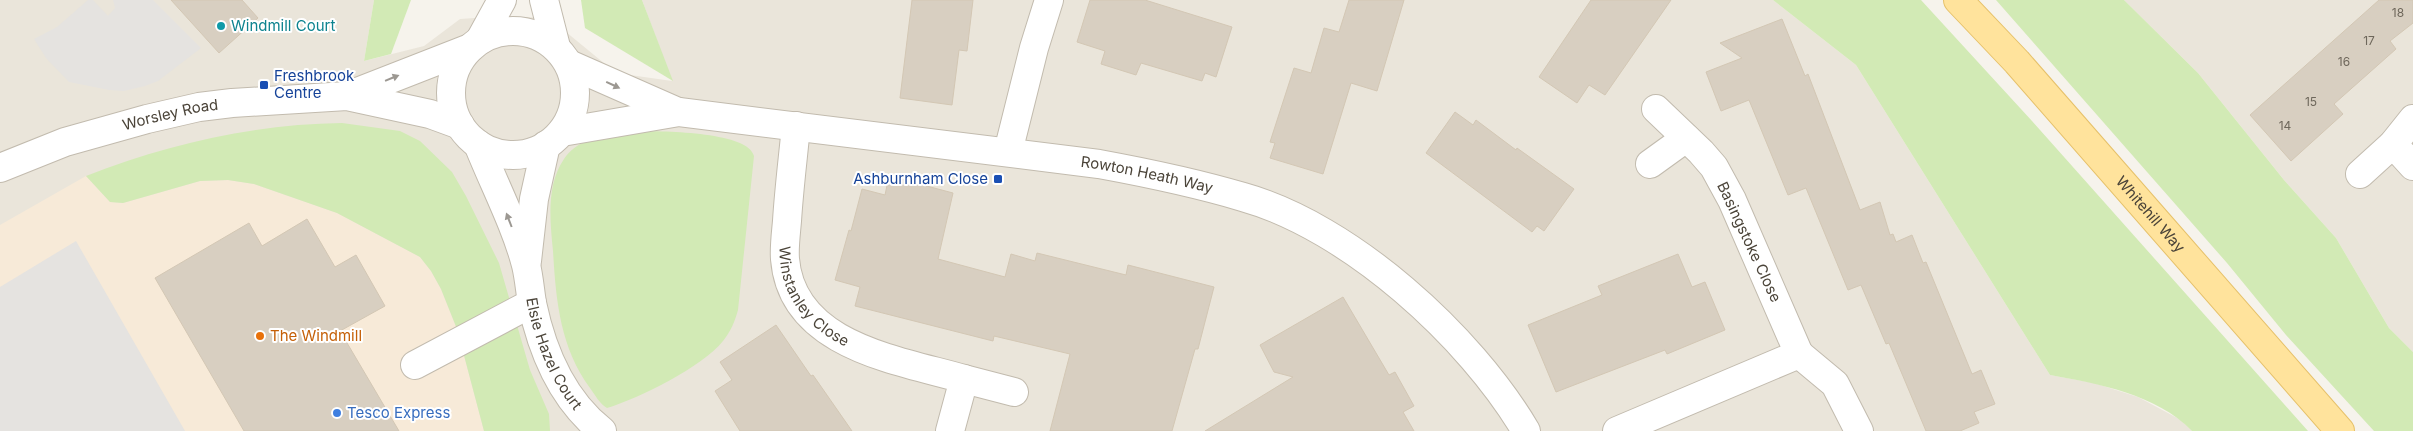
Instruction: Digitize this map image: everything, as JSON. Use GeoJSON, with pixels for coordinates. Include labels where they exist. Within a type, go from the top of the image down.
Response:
{"type":"FeatureCollection","features":[{"type":"Feature","properties":{"kind":"main road","name":"Whitehill Way"},"geometry":{"type":"LineString","coordinates":[[1958,0],[2017,62],[2340,431]]}},
{"type":"Feature","properties":{"kind":"street"},"geometry":{"type":"LineString","coordinates":[[469,135],[452,102],[452,82],[459,62],[475,44],[502,0]]}},
{"type":"Feature","properties":{"kind":"street"},"geometry":{"type":"LineString","coordinates":[[544,0],[576,93],[572,114],[554,138]]}},
{"type":"Feature","properties":{"kind":"street"},"geometry":{"type":"LineString","coordinates":[[1008,152],[1034,48],[1049,0]]}},
{"type":"Feature","properties":{"kind":"street","name":"Worsley Road"},"geometry":{"type":"LineString","coordinates":[[347,96],[475,44],[499,32],[520,31],[539,36],[562,55]]}},
{"type":"Feature","properties":{"kind":"street","name":"Rowton Heath Way"},"geometry":{"type":"LineString","coordinates":[[562,55],[679,112]]}},
{"type":"Feature","properties":{"kind":"street","name":"Worsley Road"},"geometry":{"type":"LineString","coordinates":[[0,168],[65,142],[174,112],[232,103],[347,96],[414,110],[469,135],[497,153],[517,155],[538,150],[554,138]]}},
{"type":"Feature","properties":{"kind":"street","name":"Basingstoke Close"},"geometry":{"type":"LineString","coordinates":[[1656,108],[1714,167],[1732,200],[1799,354],[1835,384],[1860,431]]}},
{"type":"Feature","properties":{"kind":"street","name":"Rowton Heath Way"},"geometry":{"type":"LineString","coordinates":[[554,138],[679,112],[1099,164],[1160,176],[1244,197],[1294,216],[1367,262],[1433,317],[1493,383],[1526,431]]}},
{"type":"Feature","properties":{"kind":"street"},"geometry":{"type":"LineString","coordinates":[[2360,174],[2393,144],[2413,119]]}},
{"type":"Feature","properties":{"kind":"street","name":"Winstanley Close"},"geometry":{"type":"LineString","coordinates":[[796,126],[784,257],[790,286],[805,308],[833,336],[856,348],[1014,392]]}},
{"type":"Feature","properties":{"kind":"street","name":"Elsie Hazel Court"},"geometry":{"type":"LineString","coordinates":[[469,135],[526,265],[532,303],[550,361],[565,390],[583,414],[602,431]]}},
{"type":"Feature","properties":{"kind":"street","name":"Elsie Hazel Court"},"geometry":{"type":"LineString","coordinates":[[526,265],[534,199],[554,138]]}},
{"type":"Feature","properties":{"kind":"street"},"geometry":{"type":"LineString","coordinates":[[1650,164],[1686,138]]}},
{"type":"Feature","properties":{"kind":"street"},"geometry":{"type":"LineString","coordinates":[[2393,144],[2413,166]]}},
{"type":"Feature","properties":{"kind":"street"},"geometry":{"type":"LineString","coordinates":[[415,365],[532,303]]}},
{"type":"Feature","properties":{"kind":"street"},"geometry":{"type":"LineString","coordinates":[[1618,431],[1799,354]]}},
{"type":"Feature","properties":{"kind":"street"},"geometry":{"type":"LineString","coordinates":[[950,431],[964,379]]}},
{"type":"Feature","properties":{"kind":"shaded area"},"geometry":{"type":"Polygon","coordinates":[[[0,0],[374,0],[364,61],[424,46],[460,19],[504,16],[549,18],[616,73],[672,81],[642,0],[1773,0],[1856,65],[2050,375],[2094,383],[2138,397],[2181,420],[2192,431],[0,431],[0,0]]]}},
{"type":"Feature","properties":{"kind":"shaded area"},"geometry":{"type":"Polygon","coordinates":[[[88,0],[93,0],[108,16],[115,8],[113,0],[153,0],[201,48],[158,81],[145,86],[124,91],[69,82],[46,58],[34,39],[57,27],[88,0]]]}},
{"type":"Feature","properties":{"kind":"shaded area"},"geometry":{"type":"Polygon","coordinates":[[[2124,0],[2413,0],[2413,352],[2389,328],[2336,238],[2284,180],[2198,73],[2124,0]]]}},
{"type":"Feature","properties":{"kind":"shaded area"},"geometry":{"type":"Polygon","coordinates":[[[86,176],[110,202],[123,203],[200,181],[228,180],[254,184],[337,213],[420,257],[431,271],[441,289],[457,329],[484,431],[0,431],[0,225],[86,176]]]}},
{"type":"Feature","properties":{"kind":"shaded area"},"geometry":{"type":"Polygon","coordinates":[[[76,241],[185,431],[0,431],[0,287],[76,241]]]}},
{"type":"Feature","properties":{"kind":"green space"},"geometry":{"type":"Polygon","coordinates":[[[374,0],[411,0],[391,54],[364,61],[374,0]]]}},
{"type":"Feature","properties":{"kind":"green space"},"geometry":{"type":"Polygon","coordinates":[[[581,0],[642,0],[673,81],[585,28],[581,0]]]}},
{"type":"Feature","properties":{"kind":"green space"},"geometry":{"type":"Polygon","coordinates":[[[1773,0],[1921,0],[2032,121],[2308,431],[2192,431],[2178,418],[2144,399],[2088,382],[2050,375],[1856,65],[1773,0]]]}},
{"type":"Feature","properties":{"kind":"green space"},"geometry":{"type":"Polygon","coordinates":[[[1996,0],[2124,0],[2198,73],[2284,180],[2336,238],[2389,328],[2413,352],[2413,431],[2374,431],[2286,335],[2227,263],[1996,0]]]}},
{"type":"Feature","properties":{"kind":"green space"},"geometry":{"type":"Polygon","coordinates":[[[342,123],[400,131],[420,141],[452,172],[499,263],[530,370],[549,414],[550,431],[484,431],[457,329],[441,289],[431,271],[420,257],[337,213],[254,184],[228,180],[200,181],[123,203],[110,202],[86,176],[148,154],[212,138],[277,127],[342,123]]]}},
{"type":"Feature","properties":{"kind":"green space"},"geometry":{"type":"Polygon","coordinates":[[[620,131],[694,133],[715,136],[748,147],[754,156],[738,310],[728,333],[723,341],[701,361],[670,381],[607,408],[598,399],[580,372],[572,356],[561,323],[556,288],[551,204],[554,180],[558,169],[569,153],[582,143],[620,131]]]}},
{"type":"Feature","properties":{"kind":"building","name":"Windmill Court"},"geometry":{"type":"Polygon","coordinates":[[[171,0],[242,0],[258,18],[219,53],[171,0]]]}},
{"type":"Feature","properties":{"kind":"building"},"geometry":{"type":"Polygon","coordinates":[[[912,0],[973,0],[967,51],[959,50],[952,105],[900,98],[912,0]]]}},
{"type":"Feature","properties":{"kind":"building"},"geometry":{"type":"Polygon","coordinates":[[[1090,0],[1145,0],[1232,27],[1216,77],[1205,73],[1202,81],[1141,63],[1136,75],[1101,64],[1105,51],[1077,42],[1090,0]]]}},
{"type":"Feature","properties":{"kind":"building"},"geometry":{"type":"Polygon","coordinates":[[[1349,0],[1404,0],[1377,91],[1351,83],[1323,174],[1270,158],[1275,143],[1270,142],[1294,68],[1311,73],[1324,28],[1339,32],[1349,0]]]}},
{"type":"Feature","properties":{"kind":"building"},"geometry":{"type":"Polygon","coordinates":[[[1591,0],[1671,0],[1605,95],[1589,85],[1577,103],[1539,77],[1591,0]]]}},
{"type":"Feature","properties":{"kind":"building"},"geometry":{"type":"Polygon","coordinates":[[[2379,0],[2413,0],[2413,23],[2390,41],[2396,49],[2334,104],[2343,114],[2291,161],[2250,115],[2379,0]]]}},
{"type":"Feature","properties":{"kind":"building"},"geometry":{"type":"Polygon","coordinates":[[[1782,19],[1805,76],[1808,74],[1860,210],[1880,202],[1890,235],[1893,234],[1896,242],[1912,235],[1923,263],[1926,262],[1972,374],[1981,370],[1995,404],[1974,412],[1979,423],[1960,431],[1926,431],[1889,343],[1886,344],[1861,285],[1848,290],[1806,188],[1788,195],[1749,100],[1721,111],[1706,72],[1742,58],[1720,43],[1782,19]]]}},
{"type":"Feature","properties":{"kind":"building"},"geometry":{"type":"Polygon","coordinates":[[[1455,112],[1473,125],[1476,120],[1516,150],[1517,148],[1574,189],[1544,231],[1537,226],[1532,232],[1426,153],[1455,112]]]}},
{"type":"Feature","properties":{"kind":"building"},"geometry":{"type":"Polygon","coordinates":[[[889,176],[953,193],[938,259],[1005,277],[1011,254],[1035,261],[1037,253],[1126,275],[1128,265],[1214,287],[1198,349],[1195,349],[1172,431],[1050,431],[1070,354],[994,336],[993,341],[855,306],[860,287],[835,280],[862,189],[885,195],[889,176]]]}},
{"type":"Feature","properties":{"kind":"building","name":"The Windmill"},"geometry":{"type":"Polygon","coordinates":[[[307,219],[335,267],[356,255],[385,306],[340,331],[399,431],[244,431],[155,278],[249,223],[262,246],[307,219]]]}},
{"type":"Feature","properties":{"kind":"building"},"geometry":{"type":"Polygon","coordinates":[[[1678,254],[1692,287],[1705,282],[1725,330],[1667,354],[1665,350],[1556,392],[1528,325],[1602,295],[1598,286],[1678,254]]]}},
{"type":"Feature","properties":{"kind":"building"},"geometry":{"type":"Polygon","coordinates":[[[1343,297],[1389,375],[1395,372],[1414,406],[1403,412],[1414,431],[1205,431],[1293,377],[1274,372],[1260,345],[1343,297]]]}},
{"type":"Feature","properties":{"kind":"building"},"geometry":{"type":"Polygon","coordinates":[[[776,325],[852,431],[740,431],[715,391],[732,380],[720,362],[776,325]]]}},
{"type":"Feature","properties":{"kind":"place","name":"Windmill Court"},"geometry":{"type":"Point","coordinates":[221,26]}},
{"type":"Feature","properties":{"kind":"place","name":"Freshbrook Centre"},"geometry":{"type":"Point","coordinates":[264,85]}},
{"type":"Feature","properties":{"kind":"place","name":"Ashburnham Close"},"geometry":{"type":"Point","coordinates":[998,179]}},
{"type":"Feature","properties":{"kind":"place","name":"The Windmill"},"geometry":{"type":"Point","coordinates":[260,336]}},
{"type":"Feature","properties":{"kind":"place","name":"Tesco Express"},"geometry":{"type":"Point","coordinates":[337,413]}}]}
